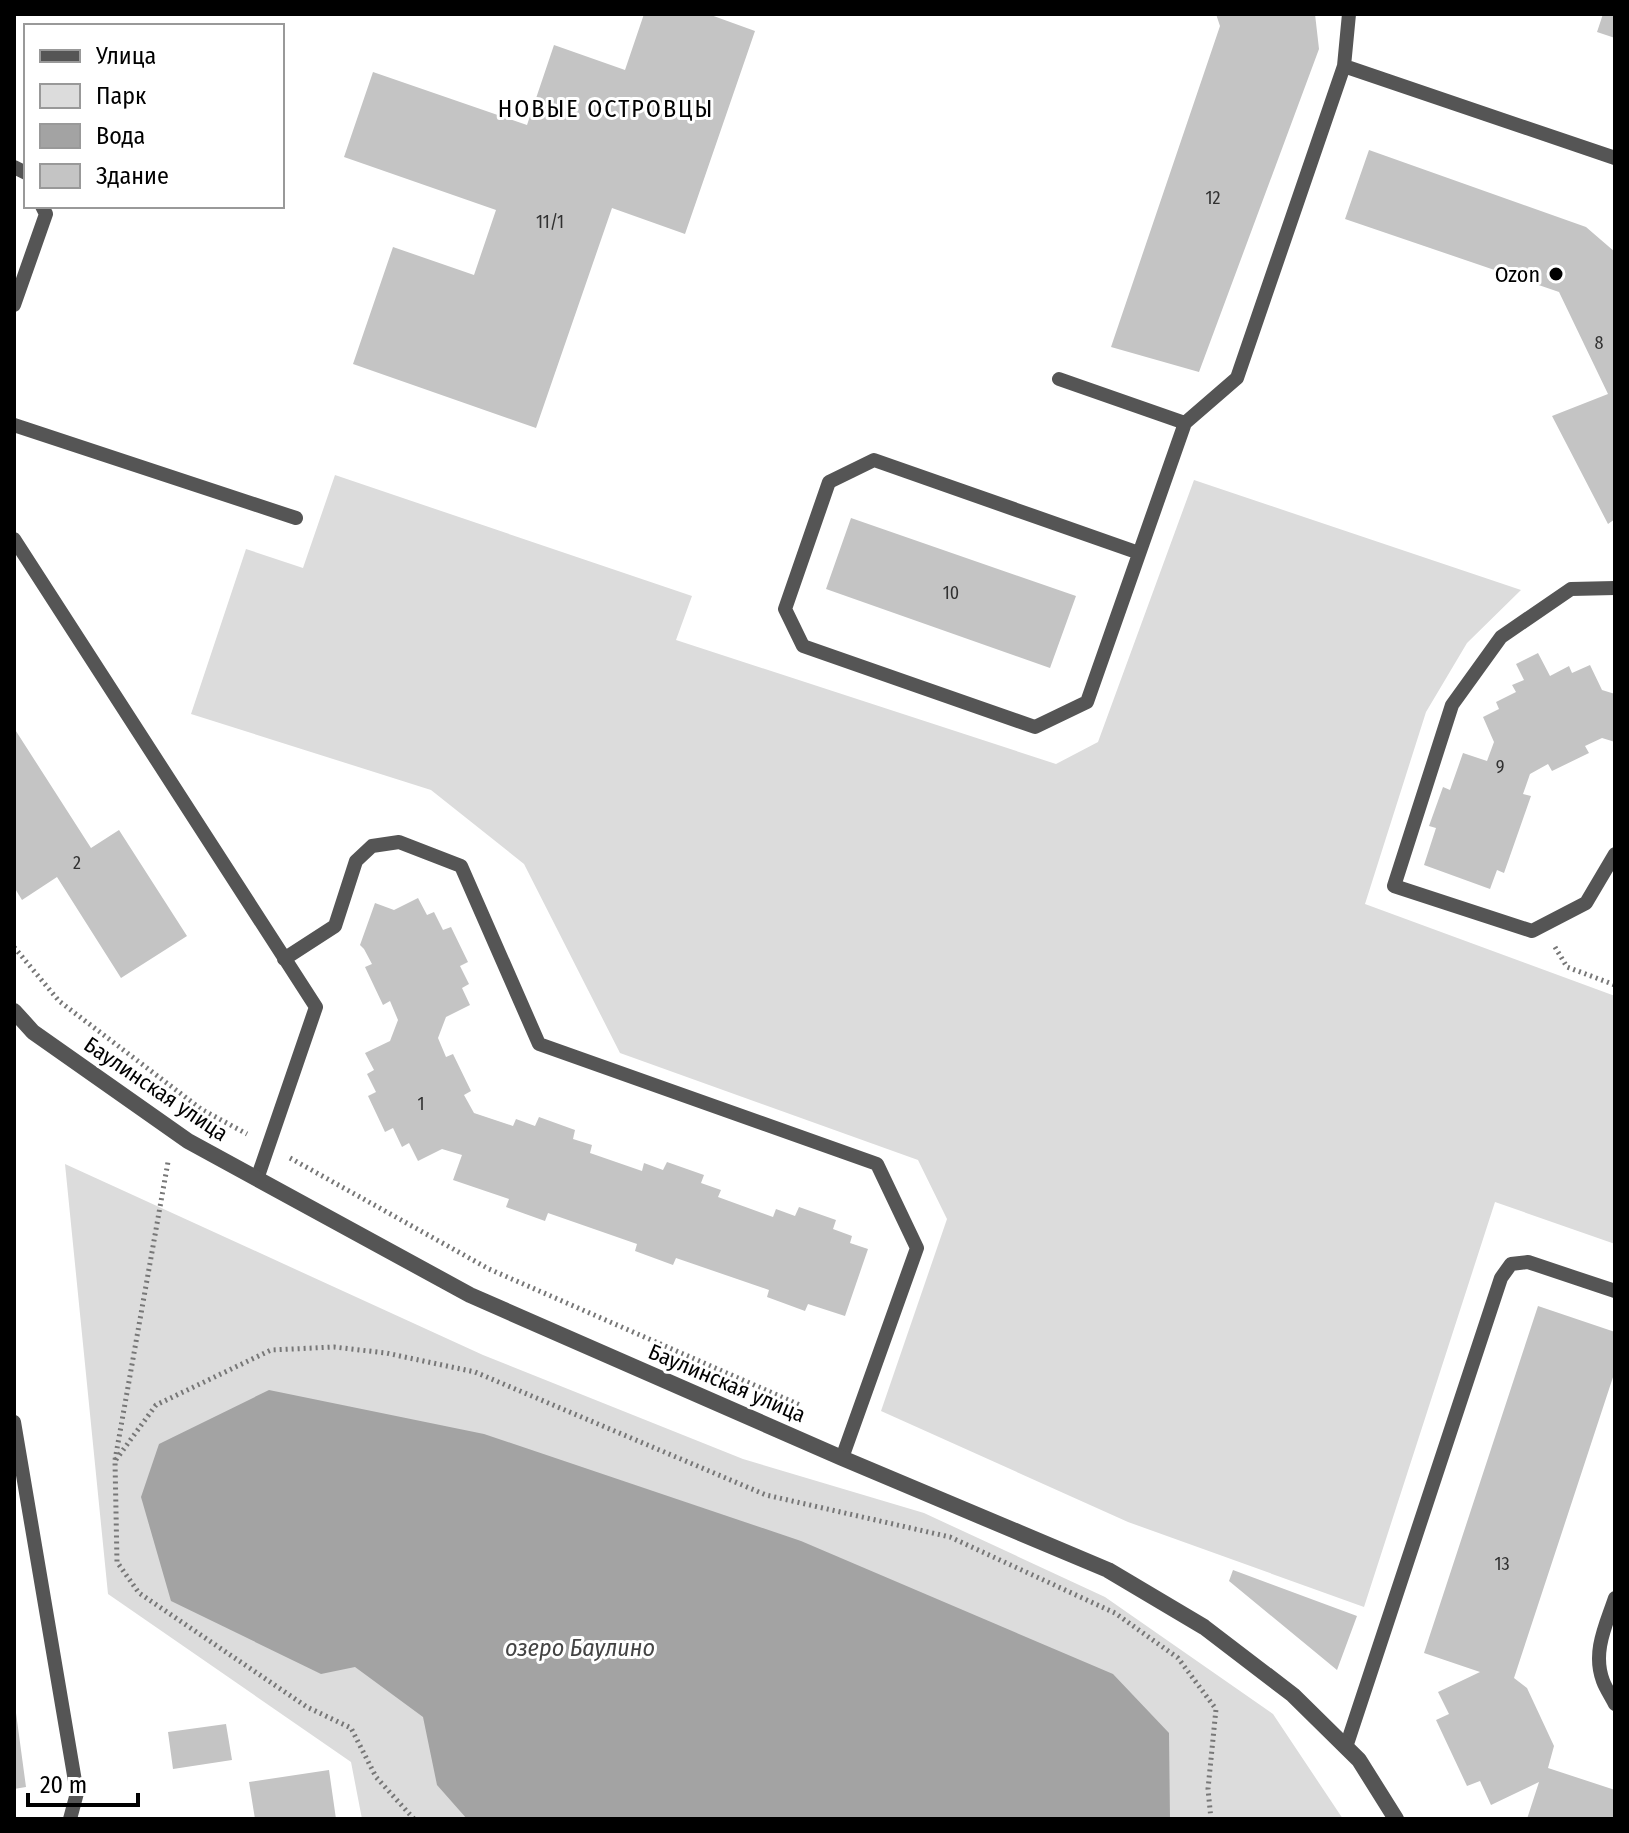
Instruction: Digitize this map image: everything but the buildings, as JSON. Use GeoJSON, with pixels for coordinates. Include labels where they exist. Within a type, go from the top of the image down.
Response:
{"type":"FeatureCollection","features":[{"type":"Feature","properties":{"kind":"street","name":"Баулинская улица"},"geometry":{"type":"LineString","coordinates":[[14,1011],[33,1032],[188,1141],[470,1295],[842,1458],[1108,1570],[1204,1627],[1293,1695],[1359,1760],[1396,1819]]}},
{"type":"Feature","properties":{"kind":"lane"},"geometry":{"type":"LineString","coordinates":[[1139,553],[874,460],[829,482],[785,609],[803,646],[1035,727],[1087,702],[1185,423],[1237,378],[1344,66],[1349,14]]}},
{"type":"Feature","properties":{"kind":"lane"},"geometry":{"type":"LineString","coordinates":[[1344,66],[1615,158]]}},
{"type":"Feature","properties":{"kind":"lane"},"geometry":{"type":"LineString","coordinates":[[14,305],[46,214],[43,208]]}},
{"type":"Feature","properties":{"kind":"lane"},"geometry":{"type":"LineString","coordinates":[[1059,379],[1185,423]]}},
{"type":"Feature","properties":{"kind":"lane"},"geometry":{"type":"LineString","coordinates":[[14,425],[296,518]]}},
{"type":"Feature","properties":{"kind":"lane"},"geometry":{"type":"LineString","coordinates":[[14,539],[316,1007],[257,1179]]}},
{"type":"Feature","properties":{"kind":"lane"},"geometry":{"type":"LineString","coordinates":[[1615,588],[1571,589],[1501,637],[1452,705],[1394,886],[1532,931],[1586,903],[1615,854]]}},
{"type":"Feature","properties":{"kind":"lane"},"geometry":{"type":"LineString","coordinates":[[284,959],[335,926],[356,861],[372,846],[399,842],[461,866],[539,1044],[877,1164],[917,1248],[842,1458]]}},
{"type":"Feature","properties":{"kind":"lane"},"geometry":{"type":"LineString","coordinates":[[14,1024],[33,1032]]}},
{"type":"Feature","properties":{"kind":"lane"},"geometry":{"type":"LineString","coordinates":[[1346,1747],[1501,1278],[1511,1264],[1528,1262],[1615,1291]]}},
{"type":"Feature","properties":{"kind":"lane"},"geometry":{"type":"LineString","coordinates":[[14,1422],[77,1793],[70,1819]]}},
{"type":"Feature","properties":{"kind":"lane"},"geometry":{"type":"LineString","coordinates":[[1615,1598],[1600,1645],[1599,1662],[1603,1680],[1615,1704]]}},
{"type":"Feature","properties":{"kind":"path"},"geometry":{"type":"LineString","coordinates":[[1542,926],[1567,967],[1615,985]]}},
{"type":"Feature","properties":{"kind":"path"},"geometry":{"type":"LineString","coordinates":[[14,947],[59,1001],[201,1109],[489,1269],[800,1405]]}},
{"type":"Feature","properties":{"kind":"path"},"geometry":{"type":"LineString","coordinates":[[168,1162],[115,1461],[117,1562],[139,1593],[307,1707],[351,1728],[376,1777],[414,1819]]}},
{"type":"Feature","properties":{"kind":"path"},"geometry":{"type":"LineString","coordinates":[[115,1461],[156,1405],[271,1350],[334,1347],[386,1353],[475,1372],[766,1495],[950,1537],[1115,1613],[1178,1658],[1216,1709],[1208,1789],[1211,1819]]}},
{"type":"Feature","properties":{"kind":"green space"},"geometry":{"type":"Polygon","coordinates":[[[335,475],[692,596],[676,640],[1056,764],[1098,742],[1194,480],[1521,590],[1467,643],[1426,712],[1365,904],[1615,996],[1615,1244],[1495,1202],[1364,1607],[1128,1522],[881,1411],[947,1219],[918,1160],[620,1053],[524,864],[431,790],[191,714],[246,549],[303,568],[335,475]]]}},
{"type":"Feature","properties":{"kind":"green space","name":"озеро Баулино"},"geometry":{"type":"Polygon","coordinates":[[[65,1164],[483,1355],[743,1459],[924,1513],[1105,1597],[1273,1714],[1343,1819],[362,1819],[351,1762],[108,1594],[65,1164]]]}},
{"type":"Feature","properties":{"kind":"water","name":"озеро Баулино"},"geometry":{"type":"Polygon","coordinates":[[[269,1390],[484,1434],[801,1541],[1113,1674],[1169,1733],[1170,1819],[467,1819],[437,1785],[423,1717],[355,1667],[321,1674],[171,1601],[141,1497],[159,1444],[269,1390]]]}},
{"type":"Feature","properties":{"kind":"place","name":"Ozon"},"geometry":{"type":"Point","coordinates":[1556,274]}},
{"type":"Feature","properties":{"kind":"district","name":"НОВЫЕ ОСТРОВЦЫ"},"geometry":{"type":"Point","coordinates":[606,109]}}]}
